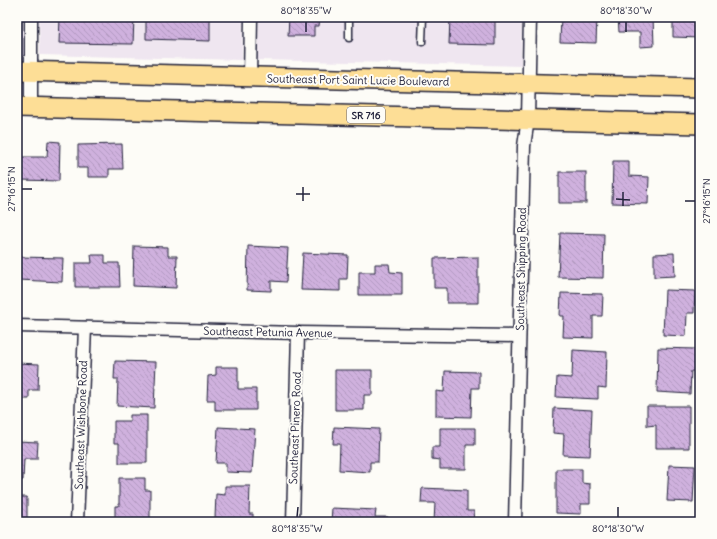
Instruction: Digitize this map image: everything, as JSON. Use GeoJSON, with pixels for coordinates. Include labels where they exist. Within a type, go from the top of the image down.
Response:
{"type":"FeatureCollection","features":[{"type":"Feature","properties":{"kind":"main road","name":"Southeast Port Saint Lucie Boulevard"},"geometry":{"type":"LineString","coordinates":[[25,71],[250,78],[700,88]]}},
{"type":"Feature","properties":{"kind":"main road","name":"SR 716"},"geometry":{"type":"LineString","coordinates":[[24,107],[700,124]]}},
{"type":"Feature","properties":{"kind":"street"},"geometry":{"type":"LineString","coordinates":[[24,107],[25,71],[31,17]]}},
{"type":"Feature","properties":{"kind":"street"},"geometry":{"type":"LineString","coordinates":[[250,78],[251,17]]}},
{"type":"Feature","properties":{"kind":"street","name":"Southeast Shipping Road"},"geometry":{"type":"LineString","coordinates":[[514,522],[524,146],[528,119],[530,17]]}},
{"type":"Feature","properties":{"kind":"street","name":"Southeast Petunia Avenue"},"geometry":{"type":"LineString","coordinates":[[17,326],[298,334],[519,336]]}},
{"type":"Feature","properties":{"kind":"street","name":"Southeast Wishbone Road"},"geometry":{"type":"LineString","coordinates":[[77,522],[85,328]]}},
{"type":"Feature","properties":{"kind":"street","name":"Southeast Pinero Road"},"geometry":{"type":"LineString","coordinates":[[293,522],[298,334]]}},
{"type":"Feature","properties":{"kind":"lane"},"geometry":{"type":"LineString","coordinates":[[349,17],[349,38]]}},
{"type":"Feature","properties":{"kind":"lane"},"geometry":{"type":"LineString","coordinates":[[422,17],[422,42]]}},
{"type":"Feature","properties":{"kind":"shaded area"},"geometry":{"type":"Polygon","coordinates":[[[17,17],[23,17],[24,55],[17,55],[17,17]]]}},
{"type":"Feature","properties":{"kind":"shaded area"},"geometry":{"type":"Polygon","coordinates":[[[39,17],[243,17],[242,60],[40,55],[39,17]]]}},
{"type":"Feature","properties":{"kind":"shaded area"},"geometry":{"type":"Polygon","coordinates":[[[259,17],[522,17],[521,66],[258,60],[259,17]]]}},
{"type":"Feature","properties":{"kind":"shaded area"},"geometry":{"type":"Polygon","coordinates":[[[17,129],[19,129],[17,207],[17,129]]]}},
{"type":"Feature","properties":{"kind":"building"},"geometry":{"type":"Polygon","coordinates":[[[60,17],[134,17],[133,44],[59,43],[60,17]]]}},
{"type":"Feature","properties":{"kind":"building"},"geometry":{"type":"Polygon","coordinates":[[[146,17],[210,17],[210,41],[146,39],[146,17]]]}},
{"type":"Feature","properties":{"kind":"building"},"geometry":{"type":"Polygon","coordinates":[[[289,17],[320,17],[319,26],[314,26],[314,36],[288,36],[289,17]]]}},
{"type":"Feature","properties":{"kind":"building"},"geometry":{"type":"Polygon","coordinates":[[[450,17],[495,17],[495,45],[449,44],[450,17]]]}},
{"type":"Feature","properties":{"kind":"building"},"geometry":{"type":"Polygon","coordinates":[[[561,17],[597,17],[596,43],[560,42],[561,17]]]}},
{"type":"Feature","properties":{"kind":"building"},"geometry":{"type":"Polygon","coordinates":[[[618,17],[653,17],[654,46],[640,47],[640,32],[619,32],[618,17]]]}},
{"type":"Feature","properties":{"kind":"building"},"geometry":{"type":"Polygon","coordinates":[[[673,17],[700,17],[700,38],[673,37],[673,17]]]}},
{"type":"Feature","properties":{"kind":"building"},"geometry":{"type":"Polygon","coordinates":[[[48,141],[60,142],[59,181],[21,180],[22,157],[47,157],[48,141]]]}},
{"type":"Feature","properties":{"kind":"building"},"geometry":{"type":"Polygon","coordinates":[[[122,144],[123,169],[109,169],[109,177],[88,177],[88,168],[78,168],[78,145],[122,144]]]}},
{"type":"Feature","properties":{"kind":"building"},"geometry":{"type":"Polygon","coordinates":[[[613,161],[629,161],[629,176],[649,177],[648,204],[612,203],[613,161]]]}},
{"type":"Feature","properties":{"kind":"building"},"geometry":{"type":"Polygon","coordinates":[[[559,172],[586,172],[586,203],[559,203],[559,172]]]}},
{"type":"Feature","properties":{"kind":"building"},"geometry":{"type":"Polygon","coordinates":[[[560,233],[604,234],[603,278],[558,277],[560,233]]]}},
{"type":"Feature","properties":{"kind":"building"},"geometry":{"type":"Polygon","coordinates":[[[134,246],[168,247],[168,256],[177,256],[176,288],[133,286],[134,246]]]}},
{"type":"Feature","properties":{"kind":"building"},"geometry":{"type":"Polygon","coordinates":[[[248,246],[288,248],[286,282],[271,281],[271,291],[247,290],[248,246]]]}},
{"type":"Feature","properties":{"kind":"building"},"geometry":{"type":"Polygon","coordinates":[[[303,253],[348,255],[347,279],[340,279],[340,291],[301,290],[303,253]]]}},
{"type":"Feature","properties":{"kind":"building"},"geometry":{"type":"Polygon","coordinates":[[[674,253],[675,276],[654,277],[654,254],[674,253]]]}},
{"type":"Feature","properties":{"kind":"building"},"geometry":{"type":"Polygon","coordinates":[[[91,255],[105,255],[105,263],[119,263],[120,287],[75,287],[75,263],[92,263],[91,255]]]}},
{"type":"Feature","properties":{"kind":"building"},"geometry":{"type":"Polygon","coordinates":[[[19,257],[63,258],[62,282],[18,280],[19,257]]]}},
{"type":"Feature","properties":{"kind":"building"},"geometry":{"type":"Polygon","coordinates":[[[478,257],[478,303],[447,303],[447,288],[434,288],[434,258],[478,257]]]}},
{"type":"Feature","properties":{"kind":"building"},"geometry":{"type":"Polygon","coordinates":[[[375,264],[389,264],[390,272],[402,273],[402,295],[359,295],[359,272],[375,272],[375,264]]]}},
{"type":"Feature","properties":{"kind":"building"},"geometry":{"type":"Polygon","coordinates":[[[665,290],[695,291],[694,313],[687,313],[686,336],[663,335],[665,290]]]}},
{"type":"Feature","properties":{"kind":"building"},"geometry":{"type":"Polygon","coordinates":[[[561,293],[603,294],[602,316],[593,316],[593,338],[563,337],[564,316],[560,316],[561,293]]]}},
{"type":"Feature","properties":{"kind":"building"},"geometry":{"type":"Polygon","coordinates":[[[658,348],[695,349],[695,371],[691,371],[690,394],[657,392],[658,348]]]}},
{"type":"Feature","properties":{"kind":"building"},"geometry":{"type":"Polygon","coordinates":[[[573,350],[607,352],[606,388],[598,387],[598,399],[556,397],[557,377],[572,378],[573,350]]]}},
{"type":"Feature","properties":{"kind":"building"},"geometry":{"type":"Polygon","coordinates":[[[115,361],[156,362],[154,408],[117,406],[118,379],[114,379],[115,361]]]}},
{"type":"Feature","properties":{"kind":"building"},"geometry":{"type":"Polygon","coordinates":[[[17,363],[39,364],[38,390],[29,390],[29,399],[17,399],[17,363]]]}},
{"type":"Feature","properties":{"kind":"building"},"geometry":{"type":"Polygon","coordinates":[[[216,367],[238,367],[238,389],[256,389],[256,410],[215,410],[215,400],[207,400],[208,376],[216,375],[216,367]]]}},
{"type":"Feature","properties":{"kind":"building"},"geometry":{"type":"Polygon","coordinates":[[[335,370],[372,370],[372,395],[364,395],[364,410],[335,410],[335,370]]]}},
{"type":"Feature","properties":{"kind":"building"},"geometry":{"type":"Polygon","coordinates":[[[445,371],[479,372],[479,388],[472,388],[471,417],[436,416],[436,391],[444,392],[445,371]]]}},
{"type":"Feature","properties":{"kind":"building"},"geometry":{"type":"Polygon","coordinates":[[[647,406],[689,406],[689,448],[656,448],[656,425],[647,426],[647,406]]]}},
{"type":"Feature","properties":{"kind":"building"},"geometry":{"type":"Polygon","coordinates":[[[554,408],[592,410],[590,456],[563,455],[564,434],[553,433],[554,408]]]}},
{"type":"Feature","properties":{"kind":"building"},"geometry":{"type":"Polygon","coordinates":[[[130,415],[147,415],[147,463],[119,463],[119,443],[114,443],[114,421],[130,421],[130,415]]]}},
{"type":"Feature","properties":{"kind":"building"},"geometry":{"type":"Polygon","coordinates":[[[218,427],[255,429],[252,473],[226,472],[226,463],[216,463],[218,427]]]}},
{"type":"Feature","properties":{"kind":"building"},"geometry":{"type":"Polygon","coordinates":[[[334,427],[379,429],[378,462],[370,462],[370,472],[339,470],[340,444],[333,444],[334,427]]]}},
{"type":"Feature","properties":{"kind":"building"},"geometry":{"type":"Polygon","coordinates":[[[440,428],[475,428],[475,445],[466,445],[466,469],[440,469],[440,460],[432,459],[432,447],[440,447],[440,428]]]}},
{"type":"Feature","properties":{"kind":"building"},"geometry":{"type":"Polygon","coordinates":[[[17,441],[38,442],[37,459],[24,459],[23,480],[17,480],[17,441]]]}},
{"type":"Feature","properties":{"kind":"building"},"geometry":{"type":"Polygon","coordinates":[[[669,465],[695,466],[693,502],[667,501],[669,465]]]}},
{"type":"Feature","properties":{"kind":"building"},"geometry":{"type":"Polygon","coordinates":[[[556,469],[582,469],[582,483],[590,484],[590,504],[581,504],[581,514],[556,513],[556,469]]]}},
{"type":"Feature","properties":{"kind":"building"},"geometry":{"type":"Polygon","coordinates":[[[119,478],[145,478],[145,490],[150,490],[150,522],[115,522],[115,506],[119,506],[119,478]]]}},
{"type":"Feature","properties":{"kind":"building"},"geometry":{"type":"Polygon","coordinates":[[[225,486],[250,486],[249,514],[253,514],[253,522],[220,522],[220,518],[215,518],[216,494],[225,495],[225,486]]]}},
{"type":"Feature","properties":{"kind":"building"},"geometry":{"type":"Polygon","coordinates":[[[422,488],[467,490],[467,511],[474,511],[473,522],[434,522],[435,503],[421,503],[422,488]]]}},
{"type":"Feature","properties":{"kind":"building"},"geometry":{"type":"Polygon","coordinates":[[[17,497],[27,497],[27,519],[32,519],[32,522],[17,522],[17,497]]]}},
{"type":"Feature","properties":{"kind":"building"},"geometry":{"type":"Polygon","coordinates":[[[332,508],[376,510],[375,517],[388,517],[388,522],[331,522],[332,508]]]}}]}
